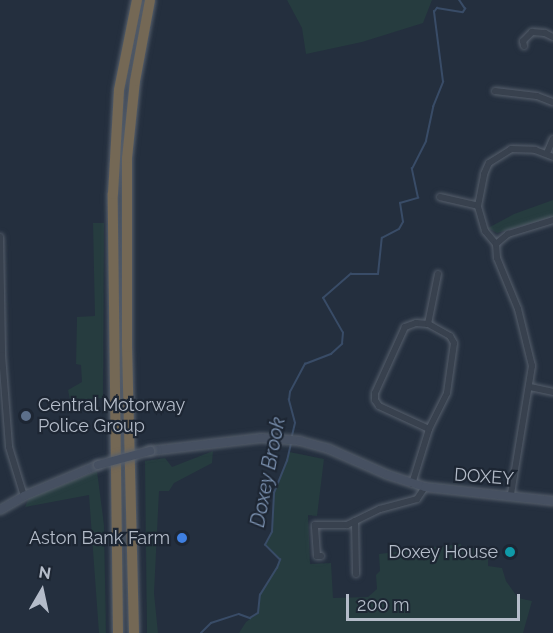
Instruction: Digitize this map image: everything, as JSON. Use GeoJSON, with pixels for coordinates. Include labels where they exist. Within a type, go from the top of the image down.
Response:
{"type":"FeatureCollection","features":[{"type":"Feature","properties":{"kind":"highway"},"geometry":{"type":"LineString","coordinates":[[118,633],[114,183],[119,90],[137,0]]}},
{"type":"Feature","properties":{"kind":"highway"},"geometry":{"type":"LineString","coordinates":[[134,633],[127,158],[135,81],[150,0]]}},
{"type":"Feature","properties":{"kind":"street"},"geometry":{"type":"LineString","coordinates":[[523,44],[532,32],[545,33],[553,37]]}},
{"type":"Feature","properties":{"kind":"street"},"geometry":{"type":"LineString","coordinates":[[495,91],[537,96],[553,102]]}},
{"type":"Feature","properties":{"kind":"street"},"geometry":{"type":"LineString","coordinates":[[511,494],[530,387],[531,357],[518,309],[497,258],[496,244],[484,231],[478,206],[484,174],[489,163],[512,149],[525,149],[550,155],[553,139]]}},
{"type":"Feature","properties":{"kind":"street"},"geometry":{"type":"LineString","coordinates":[[440,197],[478,206]]}},
{"type":"Feature","properties":{"kind":"street"},"geometry":{"type":"LineString","coordinates":[[496,244],[508,234],[553,220]]}},
{"type":"Feature","properties":{"kind":"street"},"geometry":{"type":"LineString","coordinates":[[0,237],[2,355],[9,447],[24,496]]}},
{"type":"Feature","properties":{"kind":"street"},"geometry":{"type":"LineString","coordinates":[[428,324],[438,274]]}},
{"type":"Feature","properties":{"kind":"street"},"geometry":{"type":"LineString","coordinates":[[412,484],[429,429],[447,393],[454,343],[450,336],[428,324],[416,323],[405,327],[375,393],[375,400],[379,406],[429,429]]}},
{"type":"Feature","properties":{"kind":"street"},"geometry":{"type":"LineString","coordinates":[[530,387],[553,392]]}},
{"type":"Feature","properties":{"kind":"street","name":"DOXEY"},"geometry":{"type":"LineString","coordinates":[[0,510],[24,496],[98,465],[150,451],[261,438],[300,441],[329,449],[412,484],[425,487],[511,494],[553,501]]}},
{"type":"Feature","properties":{"kind":"street"},"geometry":{"type":"LineString","coordinates":[[321,556],[317,556],[315,525],[347,525],[398,502],[417,499],[425,487]]}},
{"type":"Feature","properties":{"kind":"street"},"geometry":{"type":"LineString","coordinates":[[355,521],[356,574]]}},
{"type":"Feature","properties":{"kind":"green space"},"geometry":{"type":"Polygon","coordinates":[[[287,0],[432,0],[423,23],[362,42],[306,54],[302,28],[287,0]]]}},
{"type":"Feature","properties":{"kind":"green space"},"geometry":{"type":"Polygon","coordinates":[[[553,200],[553,217],[497,233],[488,228],[514,214],[553,200]]]}},
{"type":"Feature","properties":{"kind":"green space"},"geometry":{"type":"Polygon","coordinates":[[[93,223],[104,223],[103,398],[70,400],[68,390],[82,382],[81,365],[76,364],[77,317],[95,316],[93,223]]]}},
{"type":"Feature","properties":{"kind":"green space"},"geometry":{"type":"Polygon","coordinates":[[[213,451],[212,463],[174,483],[169,491],[159,491],[154,593],[158,633],[147,633],[145,461],[165,458],[172,467],[213,451]]]}},
{"type":"Feature","properties":{"kind":"green space"},"geometry":{"type":"Polygon","coordinates":[[[289,452],[324,459],[317,516],[308,515],[310,564],[331,563],[333,598],[368,597],[377,589],[376,575],[380,571],[379,554],[461,544],[462,550],[475,548],[476,552],[488,552],[488,566],[502,568],[506,581],[518,598],[532,601],[523,633],[239,633],[246,622],[258,613],[260,595],[280,560],[265,545],[272,532],[274,493],[289,452]]]}},
{"type":"Feature","properties":{"kind":"green space"},"geometry":{"type":"Polygon","coordinates":[[[97,471],[104,525],[106,633],[99,633],[89,495],[25,507],[29,498],[97,471]]]}},
{"type":"Feature","properties":{"kind":"waterway","name":"Doxey Brook"},"geometry":{"type":"LineString","coordinates":[[292,436],[295,423],[289,400],[290,392],[305,364],[331,354],[342,344],[343,333],[323,298],[351,274],[378,274],[382,238],[399,229],[403,222],[400,203],[418,198],[412,169],[426,141],[433,107],[443,82],[434,12],[437,8],[463,12],[465,9],[459,0]]}},
{"type":"Feature","properties":{"kind":"waterway","name":"Doxey Brook"},"geometry":{"type":"LineString","coordinates":[[201,633],[211,623],[239,614],[250,618],[258,613],[260,595],[280,560],[265,545],[272,532],[274,493],[287,461],[291,443]]}},
{"type":"Feature","properties":{"kind":"place","name":"Central Motorway Police Group"},"geometry":{"type":"Point","coordinates":[26,416]}},
{"type":"Feature","properties":{"kind":"place","name":"Aston Bank Farm"},"geometry":{"type":"Point","coordinates":[182,538]}},
{"type":"Feature","properties":{"kind":"place","name":"Doxey House"},"geometry":{"type":"Point","coordinates":[510,552]}}]}
